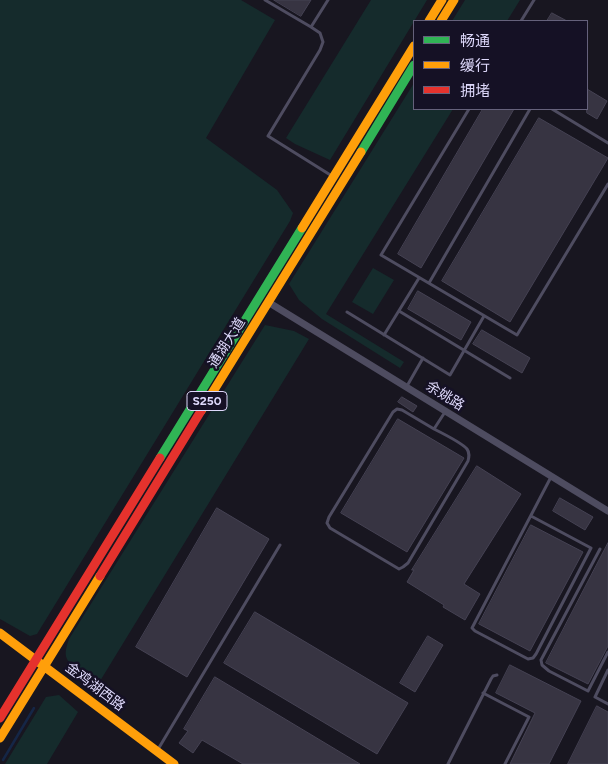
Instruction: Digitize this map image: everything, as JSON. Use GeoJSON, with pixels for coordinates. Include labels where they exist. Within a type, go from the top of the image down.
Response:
{"type":"FeatureCollection","features":[{"type":"Feature","properties":{"kind":"main road"},"geometry":{"type":"LineString","coordinates":[[430,20],[442,0]]}},
{"type":"Feature","properties":{"kind":"main road"},"geometry":{"type":"LineString","coordinates":[[442,20],[454,0]]}},
{"type":"Feature","properties":{"kind":"main road","name":"通湖大道"},"geometry":{"type":"LineString","coordinates":[[0,718],[413,48]]}},
{"type":"Feature","properties":{"kind":"main road","name":"通湖大道"},"geometry":{"type":"LineString","coordinates":[[0,738],[413,67]]}},
{"type":"Feature","properties":{"kind":"main road","name":"金鸡湖西路"},"geometry":{"type":"LineString","coordinates":[[0,632],[174,764]]}},
{"type":"Feature","properties":{"kind":"street","name":"余姚路"},"geometry":{"type":"LineString","coordinates":[[268,302],[608,511]]}},
{"type":"Feature","properties":{"kind":"lane"},"geometry":{"type":"LineString","coordinates":[[265,0],[320,33],[323,42],[268,136],[334,177]]}},
{"type":"Feature","properties":{"kind":"lane"},"geometry":{"type":"LineString","coordinates":[[311,27],[328,0]]}},
{"type":"Feature","properties":{"kind":"lane"},"geometry":{"type":"LineString","coordinates":[[522,20],[534,0]]}},
{"type":"Feature","properties":{"kind":"lane"},"geometry":{"type":"LineString","coordinates":[[468,110],[382,255],[517,335],[608,184]]}},
{"type":"Feature","properties":{"kind":"lane"},"geometry":{"type":"LineString","coordinates":[[429,283],[529,110]]}},
{"type":"Feature","properties":{"kind":"lane"},"geometry":{"type":"LineString","coordinates":[[554,110],[608,143]]}},
{"type":"Feature","properties":{"kind":"lane"},"geometry":{"type":"LineString","coordinates":[[384,335],[419,278]]}},
{"type":"Feature","properties":{"kind":"lane"},"geometry":{"type":"LineString","coordinates":[[399,311],[510,378]]}},
{"type":"Feature","properties":{"kind":"lane"},"geometry":{"type":"LineString","coordinates":[[347,312],[450,375],[484,316]]}},
{"type":"Feature","properties":{"kind":"lane"},"geometry":{"type":"LineString","coordinates":[[406,387],[423,358]]}},
{"type":"Feature","properties":{"kind":"lane"},"geometry":{"type":"LineString","coordinates":[[397,409],[402,410],[434,429],[463,446],[468,450],[470,456],[408,563],[404,568],[399,569],[330,528],[327,523],[393,412],[397,409]]}},
{"type":"Feature","properties":{"kind":"lane"},"geometry":{"type":"LineString","coordinates":[[434,429],[446,411]]}},
{"type":"Feature","properties":{"kind":"lane"},"geometry":{"type":"LineString","coordinates":[[531,516],[590,548],[536,654],[533,658],[528,659],[475,632],[472,628],[552,476]]}},
{"type":"Feature","properties":{"kind":"lane"},"geometry":{"type":"LineString","coordinates":[[157,751],[280,545]]}},
{"type":"Feature","properties":{"kind":"lane"},"geometry":{"type":"LineString","coordinates":[[600,548],[541,660],[542,664],[549,671],[588,691],[608,652]]}},
{"type":"Feature","properties":{"kind":"lane"},"geometry":{"type":"LineString","coordinates":[[608,670],[594,697],[608,704]]}},
{"type":"Feature","properties":{"kind":"lane"},"geometry":{"type":"LineString","coordinates":[[448,764],[491,679],[493,676],[498,675]]}},
{"type":"Feature","properties":{"kind":"lane"},"geometry":{"type":"LineString","coordinates":[[484,693],[529,717],[505,764]]}},
{"type":"Feature","properties":{"kind":"green space"},"geometry":{"type":"Polygon","coordinates":[[[0,0],[241,0],[275,20],[206,138],[277,190],[293,213],[290,221],[37,634],[30,636],[0,619],[0,0]]]}},
{"type":"Feature","properties":{"kind":"green space"},"geometry":{"type":"Polygon","coordinates":[[[371,0],[427,0],[415,20],[413,20],[413,23],[330,160],[286,138],[371,0]]]}},
{"type":"Feature","properties":{"kind":"green space"},"geometry":{"type":"Polygon","coordinates":[[[465,0],[520,0],[508,20],[453,20],[465,0]]]}},
{"type":"Feature","properties":{"kind":"green space"},"geometry":{"type":"Polygon","coordinates":[[[413,85],[413,110],[452,110],[326,314],[404,362],[400,368],[322,319],[299,300],[289,284],[413,85]]]}},
{"type":"Feature","properties":{"kind":"green space"},"geometry":{"type":"Polygon","coordinates":[[[373,268],[394,280],[373,314],[352,302],[373,268]]]}},
{"type":"Feature","properties":{"kind":"green space"},"geometry":{"type":"Polygon","coordinates":[[[265,325],[294,331],[309,339],[97,686],[67,659],[66,652],[69,639],[265,325]]]}},
{"type":"Feature","properties":{"kind":"green space"},"geometry":{"type":"Polygon","coordinates":[[[59,695],[78,712],[47,764],[5,764],[46,697],[59,695]]]}},
{"type":"Feature","properties":{"kind":"building"},"geometry":{"type":"Polygon","coordinates":[[[274,0],[311,0],[301,16],[274,0]]]}},
{"type":"Feature","properties":{"kind":"building"},"geometry":{"type":"Polygon","coordinates":[[[552,13],[565,20],[548,20],[552,13]]]}},
{"type":"Feature","properties":{"kind":"building"},"geometry":{"type":"Polygon","coordinates":[[[588,90],[607,101],[597,119],[587,113],[588,90]]]}},
{"type":"Feature","properties":{"kind":"building"},"geometry":{"type":"Polygon","coordinates":[[[482,110],[513,110],[421,268],[398,254],[482,110]]]}},
{"type":"Feature","properties":{"kind":"building"},"geometry":{"type":"Polygon","coordinates":[[[539,118],[608,158],[510,322],[442,281],[539,118]]]}},
{"type":"Feature","properties":{"kind":"building"},"geometry":{"type":"Polygon","coordinates":[[[418,291],[471,322],[461,340],[408,309],[418,291]]]}},
{"type":"Feature","properties":{"kind":"building"},"geometry":{"type":"Polygon","coordinates":[[[482,330],[530,358],[522,373],[473,344],[482,330]]]}},
{"type":"Feature","properties":{"kind":"building"},"geometry":{"type":"Polygon","coordinates":[[[402,397],[417,406],[413,412],[398,402],[402,397]]]}},
{"type":"Feature","properties":{"kind":"building"},"geometry":{"type":"Polygon","coordinates":[[[398,419],[464,458],[407,552],[341,513],[398,419]]]}},
{"type":"Feature","properties":{"kind":"building"},"geometry":{"type":"Polygon","coordinates":[[[477,466],[521,494],[464,584],[480,594],[465,620],[407,582],[414,570],[412,570],[477,466]]]}},
{"type":"Feature","properties":{"kind":"building"},"geometry":{"type":"Polygon","coordinates":[[[560,498],[593,517],[585,530],[553,511],[560,498]]]}},
{"type":"Feature","properties":{"kind":"building"},"geometry":{"type":"Polygon","coordinates":[[[217,508],[269,539],[187,677],[136,647],[217,508]]]}},
{"type":"Feature","properties":{"kind":"building"},"geometry":{"type":"Polygon","coordinates":[[[531,525],[583,552],[530,651],[479,624],[531,525]]]}},
{"type":"Feature","properties":{"kind":"building"},"geometry":{"type":"Polygon","coordinates":[[[608,543],[608,646],[588,684],[546,663],[608,543]]]}},
{"type":"Feature","properties":{"kind":"building"},"geometry":{"type":"Polygon","coordinates":[[[255,612],[408,703],[377,754],[224,663],[255,612]]]}},
{"type":"Feature","properties":{"kind":"building"},"geometry":{"type":"Polygon","coordinates":[[[428,636],[443,645],[415,692],[400,683],[428,636]]]}},
{"type":"Feature","properties":{"kind":"building"},"geometry":{"type":"Polygon","coordinates":[[[510,665],[581,701],[549,764],[510,764],[535,713],[496,693],[510,665]]]}},
{"type":"Feature","properties":{"kind":"building"},"geometry":{"type":"Polygon","coordinates":[[[215,677],[360,764],[243,764],[202,740],[193,753],[179,743],[188,731],[184,729],[215,677]]]}},
{"type":"Feature","properties":{"kind":"building"},"geometry":{"type":"Polygon","coordinates":[[[597,706],[608,712],[608,764],[568,764],[597,706]]]}},
{"type":"Feature","properties":{"kind":"waterway"},"geometry":{"type":"LineString","coordinates":[[3,760],[34,708]]}},
{"type":"Feature","properties":{"kind":"traffic: fast"},"geometry":{"type":"LineString","coordinates":[[361,152],[413,67]]}},
{"type":"Feature","properties":{"kind":"traffic: fast"},"geometry":{"type":"LineString","coordinates":[[160,458],[302,228]]}},
{"type":"Feature","properties":{"kind":"traffic: slow"},"geometry":{"type":"LineString","coordinates":[[430,20],[442,0]]}},
{"type":"Feature","properties":{"kind":"traffic: slow"},"geometry":{"type":"LineString","coordinates":[[442,20],[454,0]]}},
{"type":"Feature","properties":{"kind":"traffic: slow"},"geometry":{"type":"LineString","coordinates":[[302,228],[413,48]]}},
{"type":"Feature","properties":{"kind":"traffic: slow"},"geometry":{"type":"LineString","coordinates":[[201,411],[361,152]]}},
{"type":"Feature","properties":{"kind":"traffic: slow"},"geometry":{"type":"LineString","coordinates":[[0,738],[100,576]]}},
{"type":"Feature","properties":{"kind":"traffic: slow"},"geometry":{"type":"LineString","coordinates":[[0,633],[174,764]]}},
{"type":"Feature","properties":{"kind":"traffic: jam"},"geometry":{"type":"LineString","coordinates":[[100,576],[201,411]]}},
{"type":"Feature","properties":{"kind":"traffic: jam"},"geometry":{"type":"LineString","coordinates":[[0,718],[160,458]]}}]}
